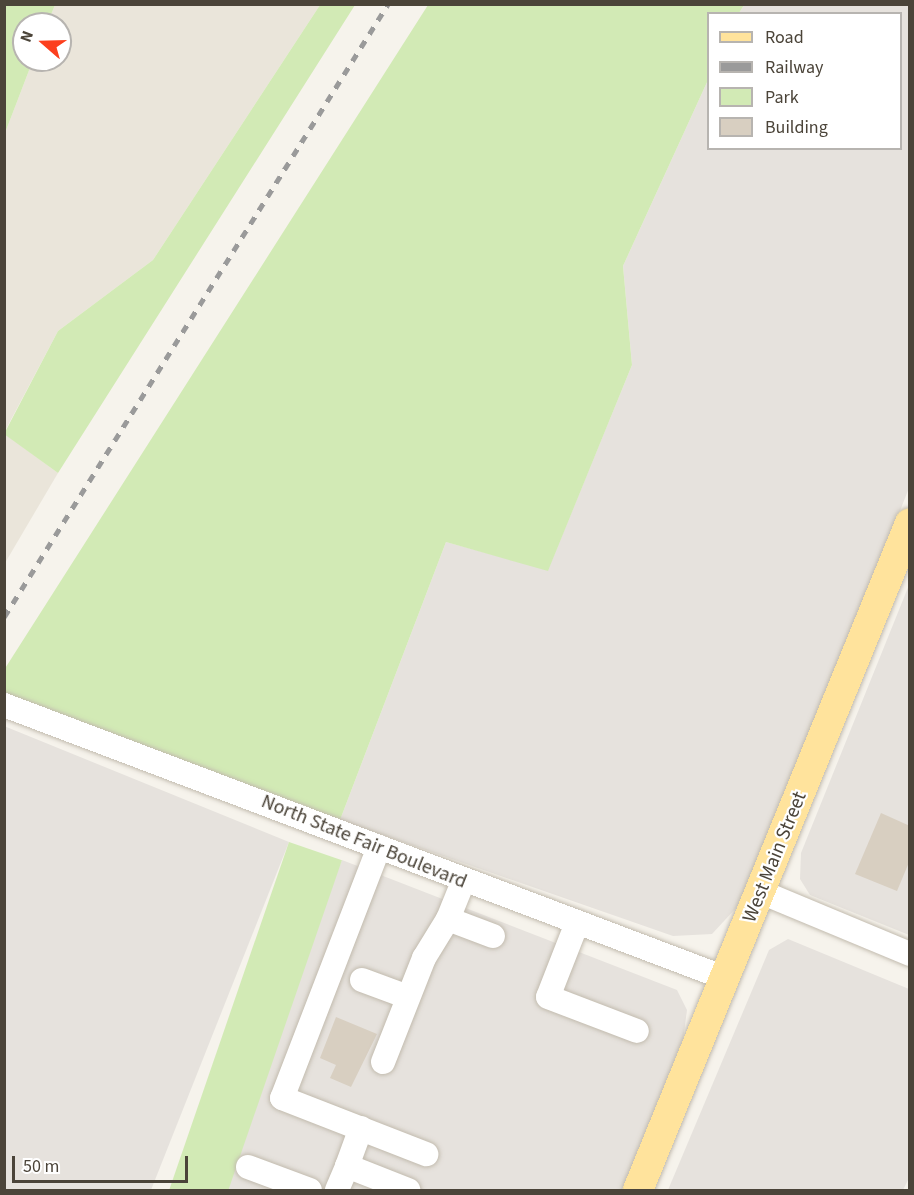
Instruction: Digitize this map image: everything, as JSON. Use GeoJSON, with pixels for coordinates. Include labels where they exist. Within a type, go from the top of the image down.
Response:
{"type":"FeatureCollection","features":[{"type":"Feature","properties":{"kind":"main road","name":"West Main Street"},"geometry":{"type":"LineString","coordinates":[[638,1191],[909,523]]}},
{"type":"Feature","properties":{"kind":"street","name":"North State Fair Boulevard"},"geometry":{"type":"LineString","coordinates":[[4,705],[379,847],[463,882],[725,978]]}},
{"type":"Feature","properties":{"kind":"street"},"geometry":{"type":"LineString","coordinates":[[379,847],[282,1098],[426,1154]]}},
{"type":"Feature","properties":{"kind":"street"},"geometry":{"type":"LineString","coordinates":[[383,1062],[424,958],[448,919],[463,882]]}},
{"type":"Feature","properties":{"kind":"street"},"geometry":{"type":"LineString","coordinates":[[761,892],[909,954]]}},
{"type":"Feature","properties":{"kind":"street"},"geometry":{"type":"LineString","coordinates":[[448,919],[493,936]]}},
{"type":"Feature","properties":{"kind":"street"},"geometry":{"type":"LineString","coordinates":[[577,923],[548,997],[636,1031]]}},
{"type":"Feature","properties":{"kind":"street"},"geometry":{"type":"LineString","coordinates":[[362,980],[408,998]]}},
{"type":"Feature","properties":{"kind":"street"},"geometry":{"type":"LineString","coordinates":[[337,1191],[361,1128]]}},
{"type":"Feature","properties":{"kind":"street"},"geometry":{"type":"LineString","coordinates":[[347,1166],[408,1191]]}},
{"type":"Feature","properties":{"kind":"street"},"geometry":{"type":"LineString","coordinates":[[248,1167],[310,1191]]}},
{"type":"Feature","properties":{"kind":"shaded area"},"geometry":{"type":"Polygon","coordinates":[[[55,5],[320,5],[153,260],[58,331],[5,431],[5,133],[28,72],[72,72],[72,12],[52,12],[55,5]]]}},
{"type":"Feature","properties":{"kind":"shaded area"},"geometry":{"type":"Polygon","coordinates":[[[744,5],[909,5],[909,488],[760,864],[737,907],[712,934],[673,936],[340,820],[446,542],[548,570],[632,365],[623,266],[707,82],[707,150],[902,150],[902,12],[740,12],[744,5]]]}},
{"type":"Feature","properties":{"kind":"shaded area"},"geometry":{"type":"Polygon","coordinates":[[[5,434],[58,473],[5,563],[5,434]]]}},
{"type":"Feature","properties":{"kind":"shaded area"},"geometry":{"type":"Polygon","coordinates":[[[909,585],[909,935],[810,895],[800,879],[801,853],[909,585]]]}},
{"type":"Feature","properties":{"kind":"shaded area"},"geometry":{"type":"Polygon","coordinates":[[[4,726],[289,842],[151,1190],[5,1190],[4,726]]]}},
{"type":"Feature","properties":{"kind":"shaded area"},"geometry":{"type":"Polygon","coordinates":[[[342,860],[677,990],[687,1010],[683,1040],[622,1190],[208,1190],[342,860]]]}},
{"type":"Feature","properties":{"kind":"shaded area"},"geometry":{"type":"Polygon","coordinates":[[[788,939],[909,989],[910,1176],[903,1190],[668,1190],[769,950],[788,939]]]}},
{"type":"Feature","properties":{"kind":"green space"},"geometry":{"type":"Polygon","coordinates":[[[5,4],[55,5],[52,12],[12,12],[12,72],[28,72],[5,133],[5,4]]]}},
{"type":"Feature","properties":{"kind":"green space"},"geometry":{"type":"Polygon","coordinates":[[[320,5],[355,5],[58,473],[4,434],[58,331],[153,260],[320,5]]]}},
{"type":"Feature","properties":{"kind":"green space"},"geometry":{"type":"Polygon","coordinates":[[[428,5],[744,5],[740,12],[707,12],[707,82],[623,266],[632,365],[548,571],[446,542],[340,820],[5,694],[4,670],[428,5]]]}},
{"type":"Feature","properties":{"kind":"green space"},"geometry":{"type":"Polygon","coordinates":[[[289,842],[342,860],[228,1190],[169,1190],[289,842]]]}},
{"type":"Feature","properties":{"kind":"building"},"geometry":{"type":"Polygon","coordinates":[[[881,813],[910,826],[910,860],[897,891],[855,874],[881,813]]]}},
{"type":"Feature","properties":{"kind":"building"},"geometry":{"type":"Polygon","coordinates":[[[336,1017],[377,1034],[351,1087],[330,1078],[336,1065],[320,1058],[336,1017]]]}},
{"type":"Feature","properties":{"kind":"railway"},"geometry":{"type":"LineString","coordinates":[[4,617],[388,4]]}}]}
